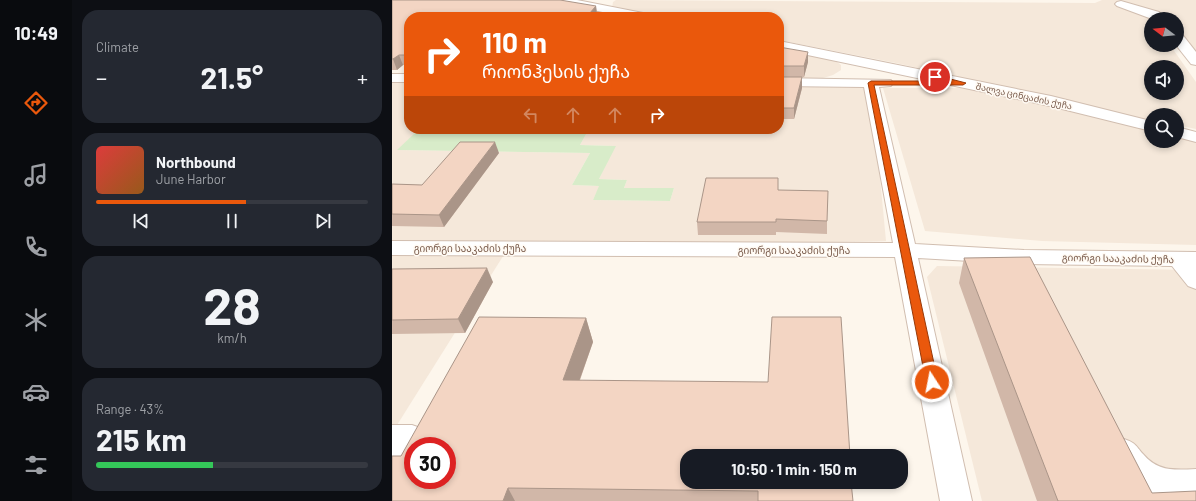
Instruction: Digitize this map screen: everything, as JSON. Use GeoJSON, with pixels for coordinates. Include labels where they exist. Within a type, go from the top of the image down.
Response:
{"type":"FeatureCollection","features":[{"type":"Feature","properties":{"kind":"street"},"geometry":{"type":"LineString","coordinates":[[560,0],[619,12]]}},
{"type":"Feature","properties":{"kind":"street"},"geometry":{"type":"LineString","coordinates":[[1121,4],[1146,12]]}},
{"type":"Feature","properties":{"kind":"street","name":"შალვა ცინცაძის ქუჩა"},"geometry":{"type":"LineString","coordinates":[[784,46],[1051,101],[1144,124]]}},
{"type":"Feature","properties":{"kind":"street"},"geometry":{"type":"LineString","coordinates":[[1184,46],[1196,61]]}},
{"type":"Feature","properties":{"kind":"street"},"geometry":{"type":"LineString","coordinates":[[825,82],[845,75],[849,71],[851,66],[837,57]]}},
{"type":"Feature","properties":{"kind":"street"},"geometry":{"type":"LineString","coordinates":[[392,78],[404,78]]}},
{"type":"Feature","properties":{"kind":"street"},"geometry":{"type":"LineString","coordinates":[[784,82],[963,83]]}},
{"type":"Feature","properties":{"kind":"street"},"geometry":{"type":"LineString","coordinates":[[871,83],[956,501]]}},
{"type":"Feature","properties":{"kind":"street"},"geometry":{"type":"LineString","coordinates":[[1184,134],[1196,137]]}},
{"type":"Feature","properties":{"kind":"street","name":"გიორგი სააკაძის ქუჩა"},"geometry":{"type":"LineString","coordinates":[[392,248],[905,250],[1024,257],[1187,259]]}},
{"type":"Feature","properties":{"kind":"street"},"geometry":{"type":"LineString","coordinates":[[1024,257],[1038,284]]}},
{"type":"Feature","properties":{"kind":"street"},"geometry":{"type":"LineString","coordinates":[[1187,259],[1196,281]]}},
{"type":"Feature","properties":{"kind":"street"},"geometry":{"type":"LineString","coordinates":[[1113,429],[1130,463],[1140,474],[1155,480],[1172,484],[1196,484]]}},
{"type":"Feature","properties":{"kind":"street"},"geometry":{"type":"LineString","coordinates":[[392,438],[412,438],[392,472]]}},
{"type":"Feature","properties":{"kind":"shaded area"},"geometry":{"type":"Polygon","coordinates":[[[616,0],[1095,3],[1102,0],[1196,0],[1196,53],[1184,40],[1184,12],[1144,12],[1144,52],[1175,52],[1181,60],[1144,60],[1144,100],[1184,100],[1184,65],[1196,82],[1196,129],[1184,126],[1184,108],[1144,108],[1144,118],[896,63],[784,41],[784,12],[633,12],[612,8],[613,2],[616,0]]]}},
{"type":"Feature","properties":{"kind":"shaded area"},"geometry":{"type":"Polygon","coordinates":[[[784,50],[833,59],[841,65],[841,70],[833,75],[820,79],[784,78],[784,50]]]}},
{"type":"Feature","properties":{"kind":"shaded area"},"geometry":{"type":"Polygon","coordinates":[[[392,78],[404,78],[404,134],[414,134],[398,150],[590,153],[572,185],[600,186],[593,200],[670,201],[674,188],[624,188],[627,180],[599,179],[615,146],[580,145],[586,134],[784,134],[784,82],[871,83],[886,241],[524,248],[392,248],[392,78]]]}},
{"type":"Feature","properties":{"kind":"shaded area"},"geometry":{"type":"Polygon","coordinates":[[[883,88],[968,88],[1050,105],[1144,128],[1144,148],[1184,148],[1184,139],[1196,142],[1196,245],[1042,241],[925,231],[883,88]]]}},
{"type":"Feature","properties":{"kind":"shaded area"},"geometry":{"type":"Polygon","coordinates":[[[392,252],[505,253],[392,433],[392,252]]]}},
{"type":"Feature","properties":{"kind":"shaded area"},"geometry":{"type":"Polygon","coordinates":[[[937,266],[1196,270],[1196,501],[982,501],[927,277],[937,266]]]}},
{"type":"Feature","properties":{"kind":"green space"},"geometry":{"type":"Polygon","coordinates":[[[414,134],[586,134],[580,145],[616,146],[599,179],[627,180],[624,188],[674,188],[670,201],[593,200],[599,186],[572,185],[590,153],[397,150],[414,134]]]}},
{"type":"Feature","properties":{"kind":"building"},"geometry":{"type":"Polygon","coordinates":[[[392,0],[560,0],[596,6],[591,12],[404,12],[404,55],[399,55],[392,59],[392,0]]]}},
{"type":"Feature","properties":{"kind":"building"},"geometry":{"type":"Polygon","coordinates":[[[784,48],[808,52],[804,66],[784,66],[784,48]]]}},
{"type":"Feature","properties":{"kind":"building"},"geometry":{"type":"Polygon","coordinates":[[[784,77],[802,77],[794,108],[784,108],[784,77]]]}},
{"type":"Feature","properties":{"kind":"building"},"geometry":{"type":"Polygon","coordinates":[[[460,142],[495,142],[439,215],[392,214],[392,184],[422,185],[460,142]]]}},
{"type":"Feature","properties":{"kind":"building"},"geometry":{"type":"Polygon","coordinates":[[[706,178],[778,178],[778,190],[828,191],[827,221],[776,219],[776,222],[697,222],[706,178]]]}},
{"type":"Feature","properties":{"kind":"building"},"geometry":{"type":"Polygon","coordinates":[[[1030,257],[1152,493],[1196,491],[1196,501],[1058,501],[964,258],[1030,257]]]}},
{"type":"Feature","properties":{"kind":"building"},"geometry":{"type":"Polygon","coordinates":[[[487,268],[458,319],[392,320],[392,269],[487,268]]]}},
{"type":"Feature","properties":{"kind":"building"},"geometry":{"type":"Polygon","coordinates":[[[479,317],[586,318],[563,380],[768,382],[772,317],[841,317],[850,449],[680,449],[680,489],[852,489],[853,501],[758,501],[758,491],[508,488],[503,501],[392,501],[392,456],[401,456],[404,451],[404,489],[456,489],[456,437],[412,437],[479,317]]]}},
{"type":"Feature","properties":{"kind":"route"},"geometry":{"type":"LineString","coordinates":[[932,382],[871,83],[963,83],[935,77]]}}]}
